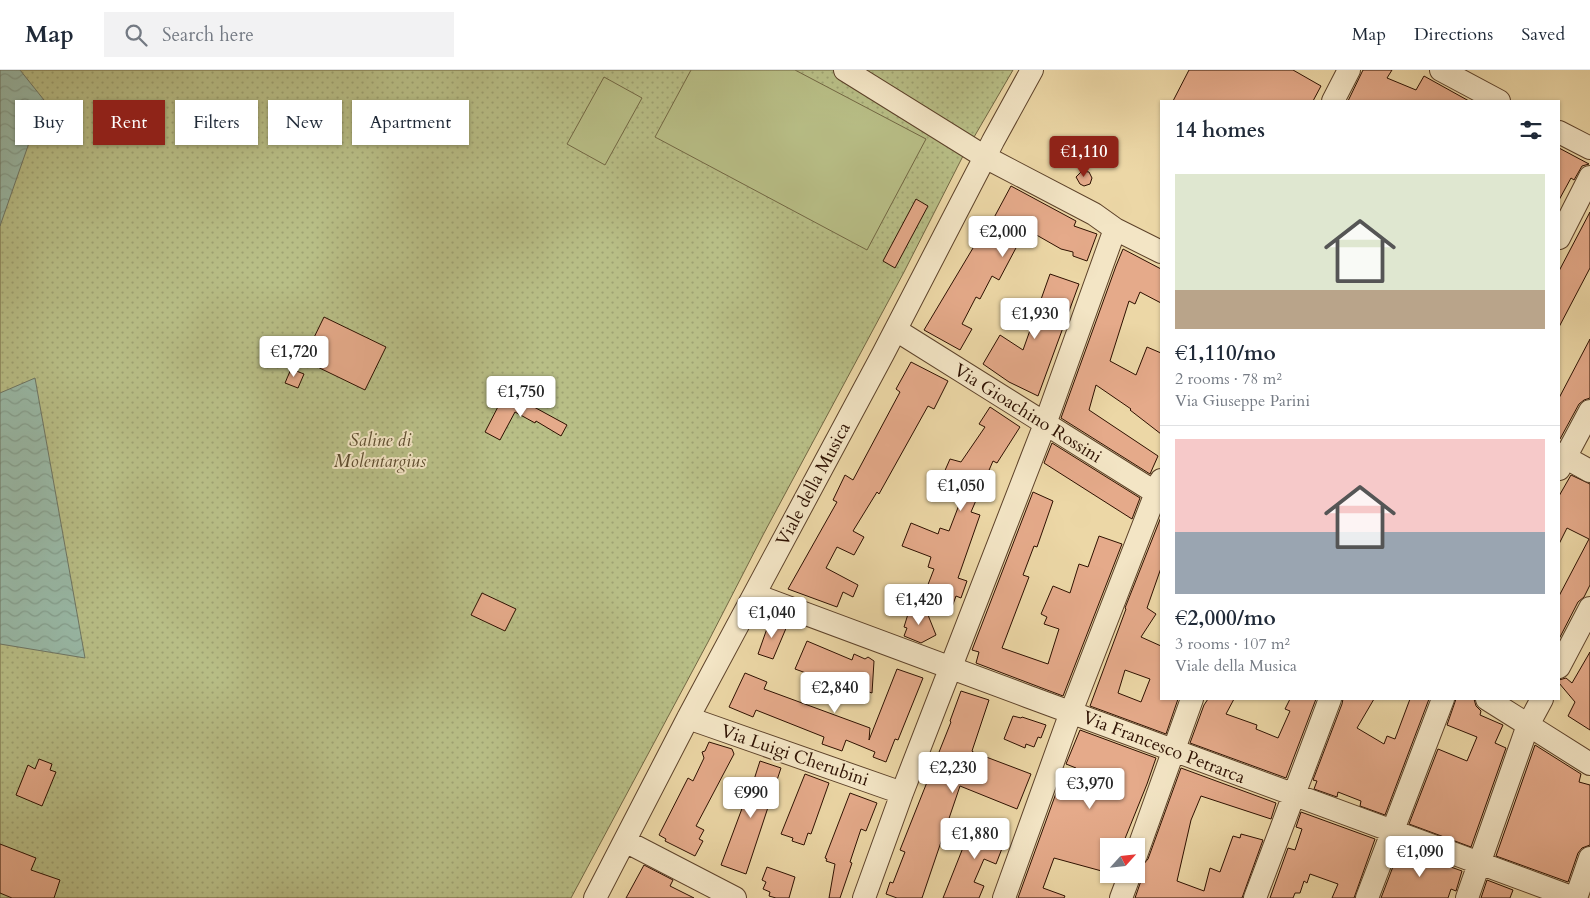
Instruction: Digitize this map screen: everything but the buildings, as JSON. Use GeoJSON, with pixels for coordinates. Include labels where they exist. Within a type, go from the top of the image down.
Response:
{"type":"FeatureCollection","features":[{"type":"Feature","properties":{"kind":"street"},"geometry":{"type":"LineString","coordinates":[[845,70],[985,157],[1094,214],[1115,229],[1160,252]]}},
{"type":"Feature","properties":{"kind":"street","name":"Viale della Musica"},"geometry":{"type":"LineString","coordinates":[[595,898],[688,718],[896,330],[993,141],[1032,70]]}},
{"type":"Feature","properties":{"kind":"street"},"geometry":{"type":"LineString","coordinates":[[1334,100],[1349,70]]}},
{"type":"Feature","properties":{"kind":"street"},"geometry":{"type":"LineString","coordinates":[[1440,70],[1492,100]]}},
{"type":"Feature","properties":{"kind":"street"},"geometry":{"type":"LineString","coordinates":[[1560,133],[1590,148]]}},
{"type":"Feature","properties":{"kind":"street"},"geometry":{"type":"LineString","coordinates":[[1560,236],[1590,177]]}},
{"type":"Feature","properties":{"kind":"street"},"geometry":{"type":"LineString","coordinates":[[864,898],[902,793],[1045,424],[1115,229]]}},
{"type":"Feature","properties":{"kind":"street","name":"Via Gioachino Rossini"},"geometry":{"type":"LineString","coordinates":[[896,330],[1045,424],[1160,490]]}},
{"type":"Feature","properties":{"kind":"street"},"geometry":{"type":"LineString","coordinates":[[1590,411],[1561,460],[1590,471]]}},
{"type":"Feature","properties":{"kind":"street"},"geometry":{"type":"LineString","coordinates":[[1004,898],[1072,712],[1160,490]]}},
{"type":"Feature","properties":{"kind":"street","name":"Via Francesco Petrarca"},"geometry":{"type":"LineString","coordinates":[[755,595],[1392,832],[1575,898]]}},
{"type":"Feature","properties":{"kind":"street"},"geometry":{"type":"LineString","coordinates":[[1560,665],[1590,608]]}},
{"type":"Feature","properties":{"kind":"street"},"geometry":{"type":"LineString","coordinates":[[1142,838],[1192,700]]}},
{"type":"Feature","properties":{"kind":"street"},"geometry":{"type":"LineString","coordinates":[[1255,898],[1330,700]]}},
{"type":"Feature","properties":{"kind":"street"},"geometry":{"type":"LineString","coordinates":[[1367,898],[1443,700]]}},
{"type":"Feature","properties":{"kind":"street"},"geometry":{"type":"LineString","coordinates":[[1489,700],[1590,764]]}},
{"type":"Feature","properties":{"kind":"street"},"geometry":{"type":"LineString","coordinates":[[1467,898],[1528,725],[1541,700]]}},
{"type":"Feature","properties":{"kind":"street","name":"Via Luigi Cherubini"},"geometry":{"type":"LineString","coordinates":[[688,718],[902,793]]}},
{"type":"Feature","properties":{"kind":"street"},"geometry":{"type":"LineString","coordinates":[[625,841],[735,898]]}},
{"type":"Feature","properties":{"kind":"street"},"geometry":{"type":"LineString","coordinates":[[1575,898],[1590,858]]}},
{"type":"Feature","properties":{"kind":"street"},"geometry":{"type":"LineString","coordinates":[[1121,898],[1127,883]]}},
{"type":"Feature","properties":{"kind":"green space","name":"Saline di Molentargius"},"geometry":{"type":"Polygon","coordinates":[[[0,70],[1013,70],[963,156],[904,272],[571,898],[0,898],[0,70]]]}},
{"type":"Feature","properties":{"kind":"green space"},"geometry":{"type":"Polygon","coordinates":[[[691,70],[795,70],[926,139],[867,250],[655,137],[691,70]]]}},
{"type":"Feature","properties":{"kind":"green space"},"geometry":{"type":"Polygon","coordinates":[[[604,77],[642,98],[605,165],[567,144],[604,77]]]}},
{"type":"Feature","properties":{"kind":"water"},"geometry":{"type":"Polygon","coordinates":[[[0,70],[20,70],[44,100],[15,100],[15,145],[28,145],[0,226],[0,70]]]}},
{"type":"Feature","properties":{"kind":"water"},"geometry":{"type":"Polygon","coordinates":[[[35,378],[85,658],[0,644],[0,393],[35,378]]]}}]}
